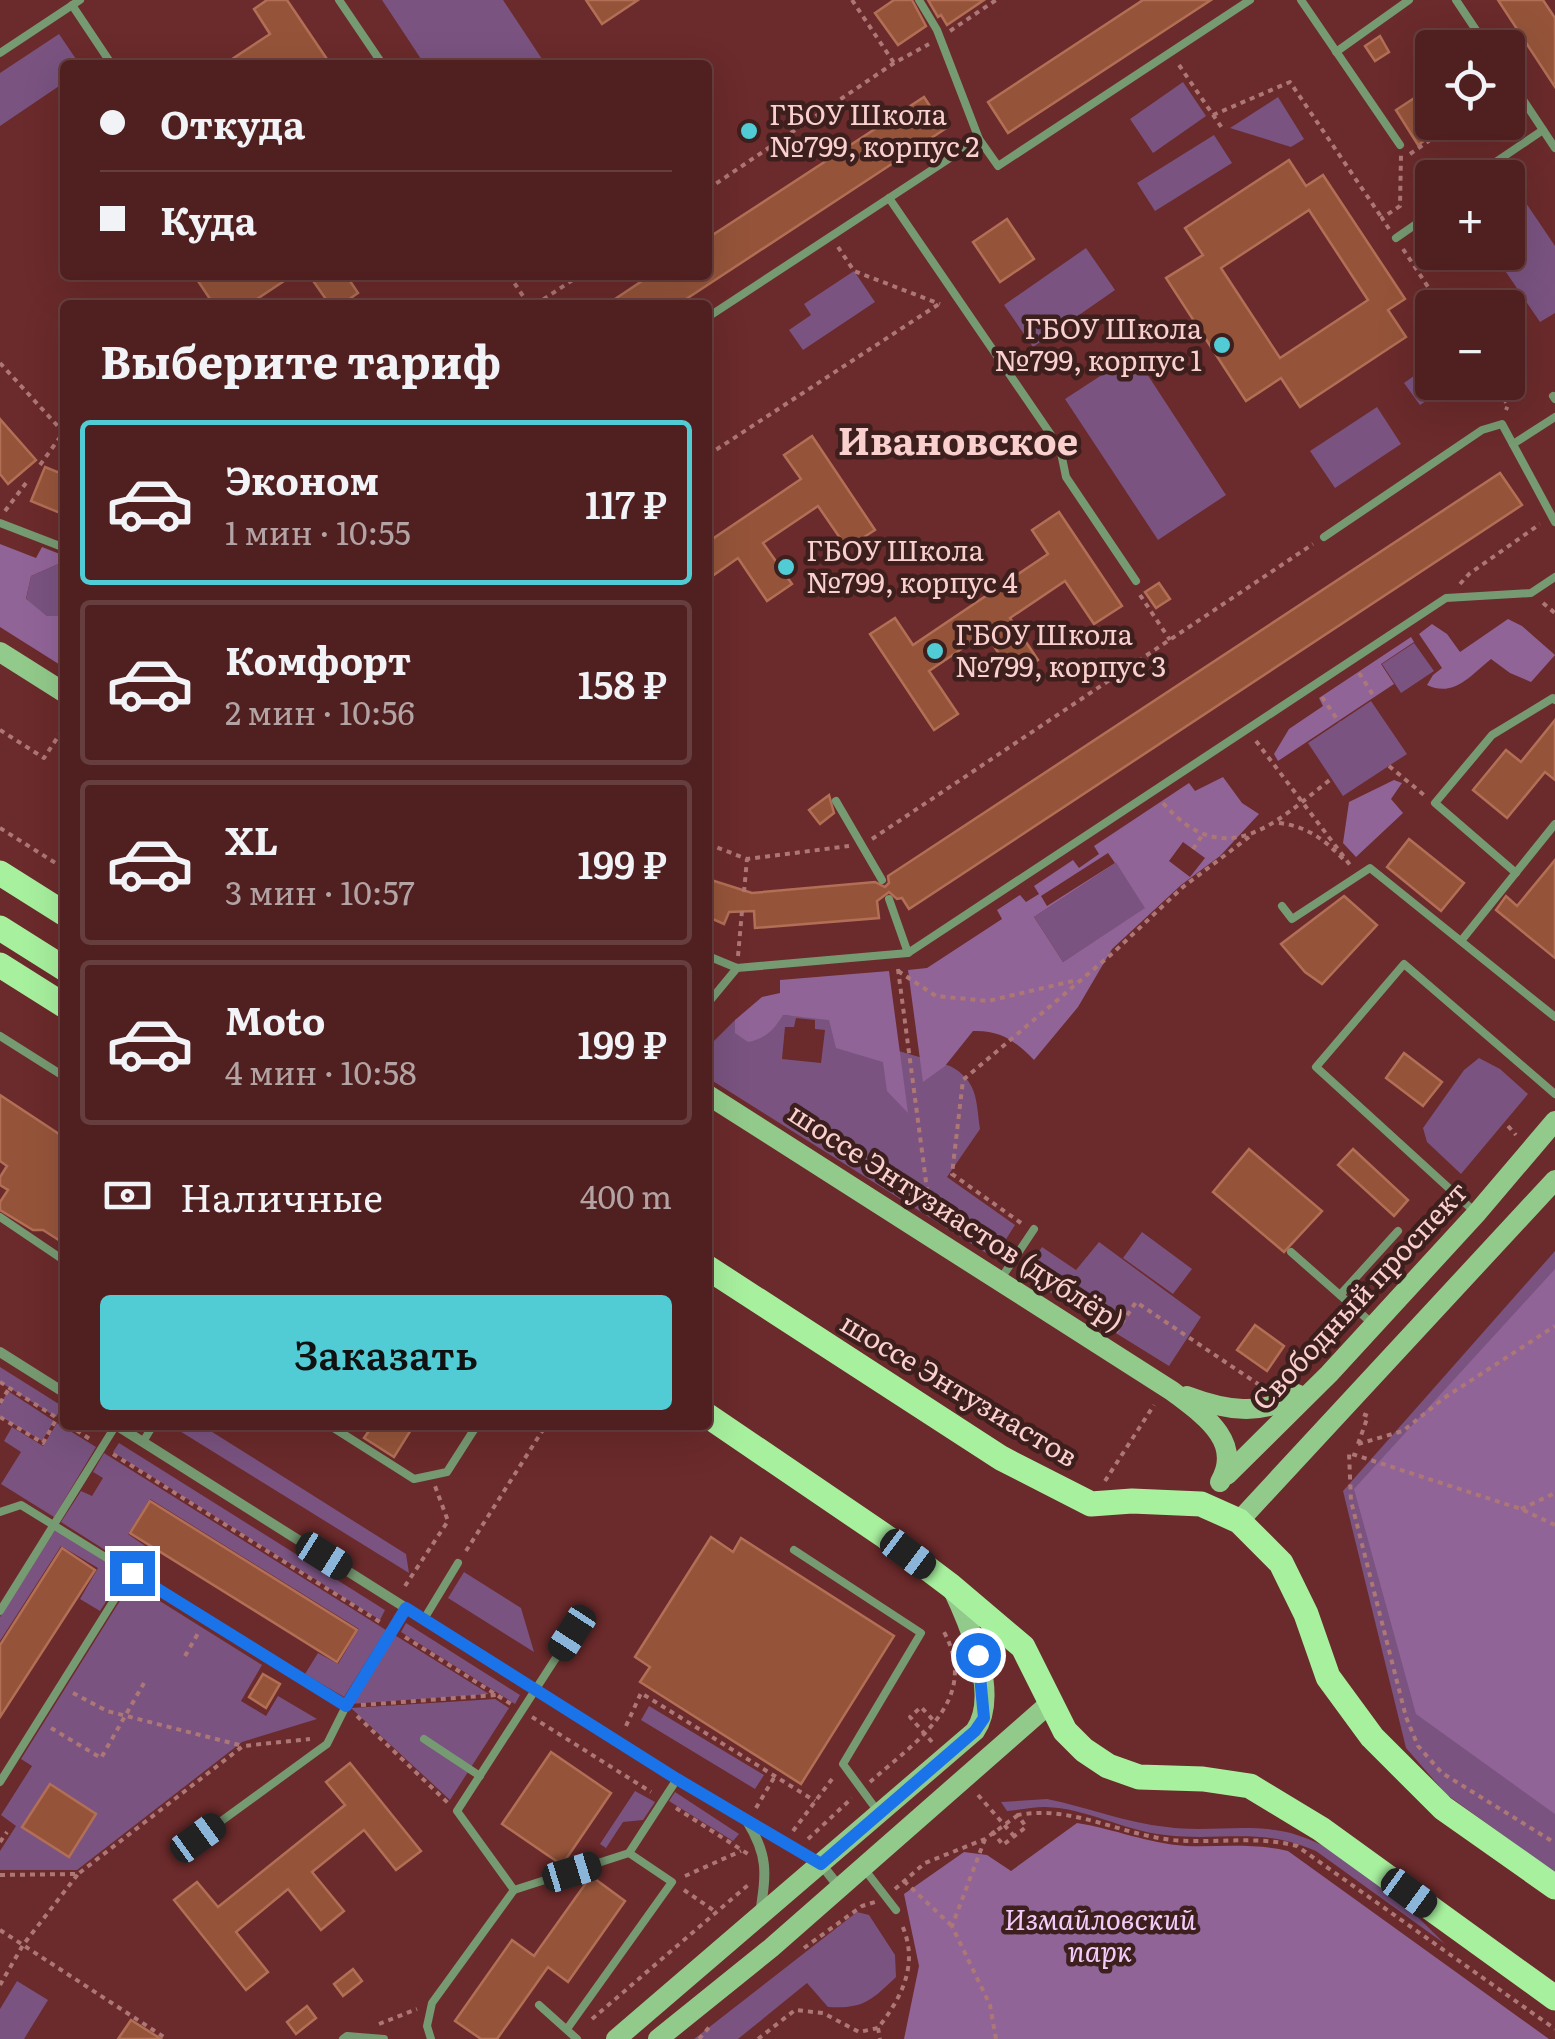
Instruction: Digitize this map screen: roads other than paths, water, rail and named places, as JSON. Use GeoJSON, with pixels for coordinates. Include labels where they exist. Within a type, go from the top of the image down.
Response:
{"type":"FeatureCollection","features":[{"type":"Feature","properties":{"kind":"main road"},"geometry":{"type":"LineString","coordinates":[[0,652],[60,690]]}},
{"type":"Feature","properties":{"kind":"main road"},"geometry":{"type":"LineString","coordinates":[[0,873],[60,911]]}},
{"type":"Feature","properties":{"kind":"main road"},"geometry":{"type":"LineString","coordinates":[[0,928],[60,966]]}},
{"type":"Feature","properties":{"kind":"main road"},"geometry":{"type":"LineString","coordinates":[[0,966],[60,1003]]}},
{"type":"Feature","properties":{"kind":"main road","name":"шоссе Энтузиастов (дублёр)"},"geometry":{"type":"LineString","coordinates":[[712,1098],[1172,1390],[1208,1420],[1224,1444],[1228,1468],[1220,1482]]}},
{"type":"Feature","properties":{"kind":"main road","name":"Свободный проспект"},"geometry":{"type":"LineString","coordinates":[[1202,1504],[1476,1214],[1555,1121]]}},
{"type":"Feature","properties":{"kind":"main road"},"geometry":{"type":"LineString","coordinates":[[1239,1521],[1555,1180]]}},
{"type":"Feature","properties":{"kind":"main road","name":"шоссе Энтузиастов"},"geometry":{"type":"LineString","coordinates":[[712,1271],[1001,1458],[1092,1504],[1202,1504],[1239,1521],[1281,1563],[1306,1614],[1328,1676],[1372,1737],[1444,1808],[1555,1887]]}},
{"type":"Feature","properties":{"kind":"main road","name":"шоссе Энтузиастов (дублёр)"},"geometry":{"type":"LineString","coordinates":[[1172,1390],[1224,1408],[1266,1409],[1289,1400],[1328,1374]]}},
{"type":"Feature","properties":{"kind":"main road"},"geometry":{"type":"LineString","coordinates":[[712,1419],[886,1537],[1022,1647],[1064,1731],[1084,1750],[1108,1766],[1138,1776],[1250,1786],[1321,1829],[1555,1998]]}},
{"type":"Feature","properties":{"kind":"main road"},"geometry":{"type":"LineString","coordinates":[[616,2039],[956,1749],[984,1718],[978,1655],[951,1586]]}},
{"type":"Feature","properties":{"kind":"main road"},"geometry":{"type":"LineString","coordinates":[[658,2039],[841,1888],[1049,1704]]}},
{"type":"Feature","properties":{"kind":"street"},"geometry":{"type":"LineString","coordinates":[[0,1352],[60,1390]]}},
{"type":"Feature","properties":{"kind":"street"},"geometry":{"type":"LineString","coordinates":[[124,1430],[677,1779],[821,1864],[841,1888]]}},
{"type":"Feature","properties":{"kind":"street"},"geometry":{"type":"LineString","coordinates":[[746,1820],[760,1843],[767,1869],[760,1914]]}},
{"type":"Feature","properties":{"kind":"lane"},"geometry":{"type":"LineString","coordinates":[[339,0],[379,60]]}},
{"type":"Feature","properties":{"kind":"lane"},"geometry":{"type":"LineString","coordinates":[[919,0],[940,38],[979,139],[998,166],[1250,0]]}},
{"type":"Feature","properties":{"kind":"lane"},"geometry":{"type":"LineString","coordinates":[[1300,0],[1400,145]]}},
{"type":"Feature","properties":{"kind":"lane"},"geometry":{"type":"LineString","coordinates":[[1336,52],[1409,0]]}},
{"type":"Feature","properties":{"kind":"lane"},"geometry":{"type":"LineString","coordinates":[[1456,0],[1476,30]]}},
{"type":"Feature","properties":{"kind":"lane"},"geometry":{"type":"LineString","coordinates":[[0,53],[76,3],[109,60]]}},
{"type":"Feature","properties":{"kind":"lane"},"geometry":{"type":"LineString","coordinates":[[1525,103],[1555,148]]}},
{"type":"Feature","properties":{"kind":"lane"},"geometry":{"type":"LineString","coordinates":[[1499,160],[1543,130]]}},
{"type":"Feature","properties":{"kind":"lane"},"geometry":{"type":"LineString","coordinates":[[712,314],[979,139]]}},
{"type":"Feature","properties":{"kind":"lane"},"geometry":{"type":"LineString","coordinates":[[889,198],[1060,448],[1063,479],[1136,581]]}},
{"type":"Feature","properties":{"kind":"lane"},"geometry":{"type":"LineString","coordinates":[[1396,238],[1415,225]]}},
{"type":"Feature","properties":{"kind":"lane"},"geometry":{"type":"LineString","coordinates":[[1513,444],[1555,417]]}},
{"type":"Feature","properties":{"kind":"lane"},"geometry":{"type":"LineString","coordinates":[[1324,537],[1482,430],[1502,424],[1553,520]]}},
{"type":"Feature","properties":{"kind":"lane"},"geometry":{"type":"LineString","coordinates":[[0,521],[60,546]]}},
{"type":"Feature","properties":{"kind":"lane"},"geometry":{"type":"LineString","coordinates":[[712,958],[737,968],[908,953],[1446,598],[1530,593],[1555,577]]}},
{"type":"Feature","properties":{"kind":"lane"},"geometry":{"type":"LineString","coordinates":[[1516,873],[1434,803],[1492,735],[1554,698]]}},
{"type":"Feature","properties":{"kind":"lane"},"geometry":{"type":"LineString","coordinates":[[836,801],[882,880]]}},
{"type":"Feature","properties":{"kind":"lane"},"geometry":{"type":"LineString","coordinates":[[1461,941],[1555,824]]}},
{"type":"Feature","properties":{"kind":"lane"},"geometry":{"type":"LineString","coordinates":[[1282,906],[1292,919],[1370,868],[1555,1017]]}},
{"type":"Feature","properties":{"kind":"lane"},"geometry":{"type":"LineString","coordinates":[[889,900],[908,953]]}},
{"type":"Feature","properties":{"kind":"lane"},"geometry":{"type":"LineString","coordinates":[[1476,1214],[1316,1068],[1404,964],[1555,1094]]}},
{"type":"Feature","properties":{"kind":"lane"},"geometry":{"type":"LineString","coordinates":[[712,998],[737,968]]}},
{"type":"Feature","properties":{"kind":"lane"},"geometry":{"type":"LineString","coordinates":[[0,1036],[60,1074]]}},
{"type":"Feature","properties":{"kind":"lane"},"geometry":{"type":"LineString","coordinates":[[0,1217],[60,1258]]}},
{"type":"Feature","properties":{"kind":"lane"},"geometry":{"type":"LineString","coordinates":[[1000,1280],[1034,1230]]}},
{"type":"Feature","properties":{"kind":"lane"},"geometry":{"type":"LineString","coordinates":[[1340,1295],[1398,1231]]}},
{"type":"Feature","properties":{"kind":"lane"},"geometry":{"type":"LineString","coordinates":[[1291,1252],[1374,1324]]}},
{"type":"Feature","properties":{"kind":"lane"},"geometry":{"type":"LineString","coordinates":[[0,1610],[113,1430]]}},
{"type":"Feature","properties":{"kind":"lane"},"geometry":{"type":"LineString","coordinates":[[143,1442],[150,1430]]}},
{"type":"Feature","properties":{"kind":"lane"},"geometry":{"type":"LineString","coordinates":[[337,1430],[414,1479],[447,1472],[474,1430]]}},
{"type":"Feature","properties":{"kind":"lane"},"geometry":{"type":"LineString","coordinates":[[0,1512],[22,1504],[346,1706]]}},
{"type":"Feature","properties":{"kind":"lane"},"geometry":{"type":"LineString","coordinates":[[794,1550],[921,1633],[842,1764],[880,1814]]}},
{"type":"Feature","properties":{"kind":"lane"},"geometry":{"type":"LineString","coordinates":[[424,1619],[458,1563]]}},
{"type":"Feature","properties":{"kind":"lane"},"geometry":{"type":"LineString","coordinates":[[0,1782],[132,1573]]}},
{"type":"Feature","properties":{"kind":"lane"},"geometry":{"type":"LineString","coordinates":[[198,1838],[327,1744],[406,1608]]}},
{"type":"Feature","properties":{"kind":"lane"},"geometry":{"type":"LineString","coordinates":[[514,1890],[458,1811],[572,1633]]}},
{"type":"Feature","properties":{"kind":"lane"},"geometry":{"type":"LineString","coordinates":[[424,1739],[480,1776]]}},
{"type":"Feature","properties":{"kind":"lane"},"geometry":{"type":"LineString","coordinates":[[430,2039],[432,2004],[514,1890],[629,1854],[677,1779]]}},
{"type":"Feature","properties":{"kind":"lane"},"geometry":{"type":"LineString","coordinates":[[539,2005],[573,2035],[672,1882],[629,1854]]}},
{"type":"Feature","properties":{"kind":"lane"},"geometry":{"type":"LineString","coordinates":[[864,1868],[896,1910]]}},
{"type":"Feature","properties":{"kind":"lane"},"geometry":{"type":"LineString","coordinates":[[345,2038],[384,2039]]}},
{"type":"Feature","properties":{"kind":"place","name":"ГБОУ Школа №799, корпус 2"},"geometry":{"type":"Point","coordinates":[749,131]}},
{"type":"Feature","properties":{"kind":"place","name":"ГБОУ Школа №799, корпус 1"},"geometry":{"type":"Point","coordinates":[1222,345]}},
{"type":"Feature","properties":{"kind":"place","name":"ГБОУ Школа №799, корпус 4"},"geometry":{"type":"Point","coordinates":[786,567]}},
{"type":"Feature","properties":{"kind":"place","name":"ГБОУ Школа №799, корпус 3"},"geometry":{"type":"Point","coordinates":[935,651]}},
{"type":"Feature","properties":{"kind":"district","name":"Ивановское"},"geometry":{"type":"Point","coordinates":[958,442]}},
{"type":"Feature","properties":{"kind":"park label","name":"Измайловский парк"},"geometry":{"type":"Point","coordinates":[1100,1936]}}]}
